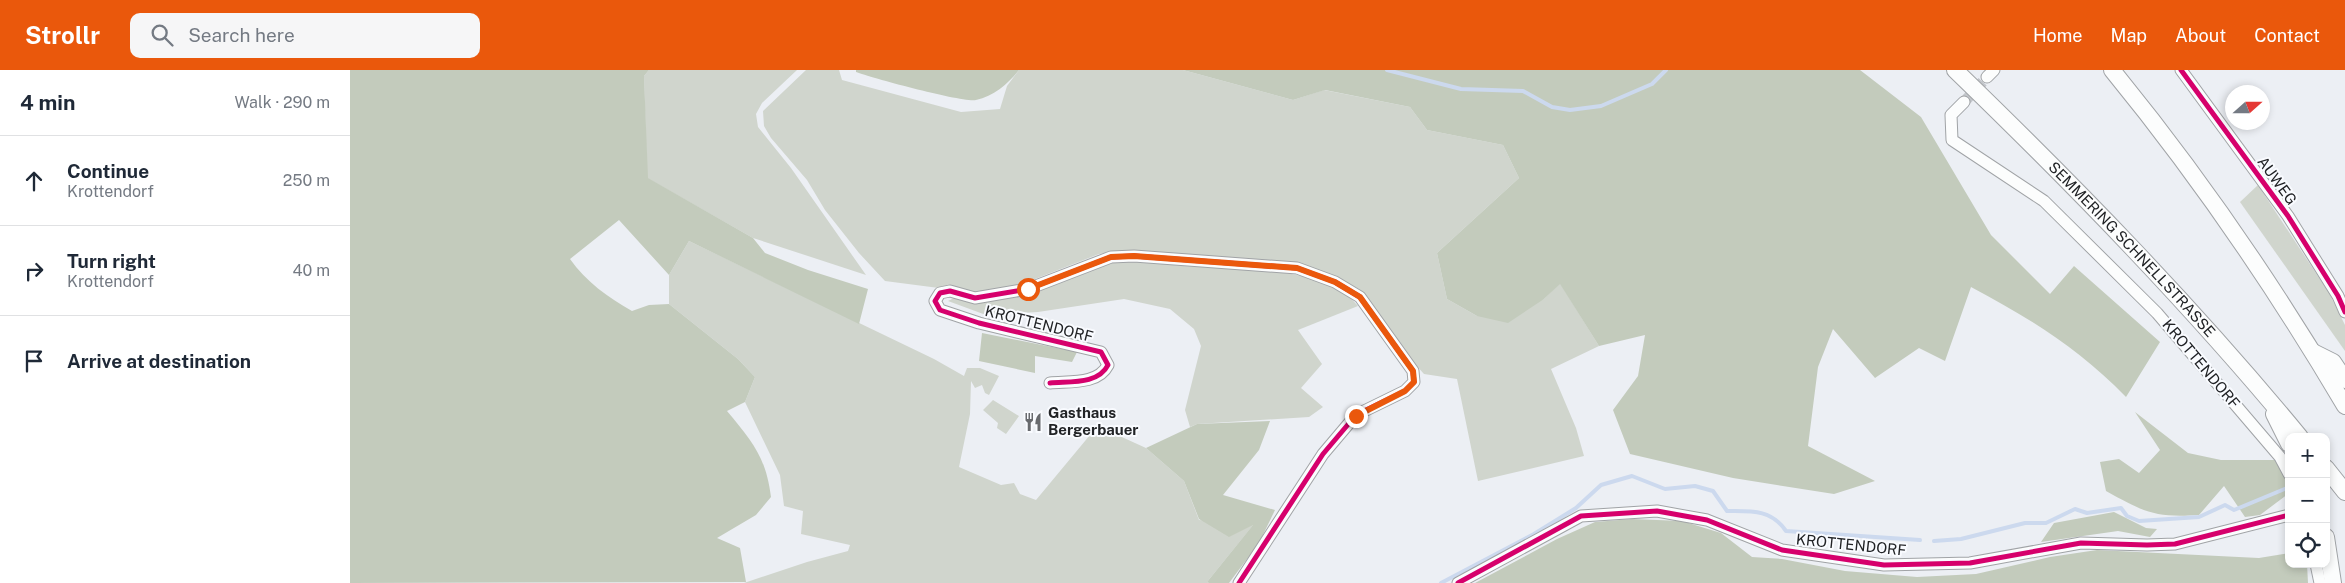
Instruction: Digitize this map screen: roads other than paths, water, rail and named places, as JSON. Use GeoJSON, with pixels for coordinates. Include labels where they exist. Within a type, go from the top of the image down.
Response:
{"type":"FeatureCollection","features":[{"type":"Feature","properties":{"kind":"highway","name":"SEMMERING SCHNELLSTRASSE"},"geometry":{"type":"LineString","coordinates":[[1955,70],[2094,206],[2185,303],[2297,433]]}},
{"type":"Feature","properties":{"kind":"highway"},"geometry":{"type":"LineString","coordinates":[[2112,70],[2216,208],[2313,352],[2345,406]]}},
{"type":"Feature","properties":{"kind":"highway"},"geometry":{"type":"LineString","coordinates":[[2313,352],[2333,362],[2345,380]]}},
{"type":"Feature","properties":{"kind":"highway"},"geometry":{"type":"LineString","coordinates":[[2264,393],[2285,436]]}},
{"type":"Feature","properties":{"kind":"highway"},"geometry":{"type":"LineString","coordinates":[[2330,473],[2345,492]]}},
{"type":"Feature","properties":{"kind":"highway"},"geometry":{"type":"LineString","coordinates":[[2330,563],[2333,583]]}},
{"type":"Feature","properties":{"kind":"street","name":"AUWEG"},"geometry":{"type":"LineString","coordinates":[[2181,70],[2288,216],[2320,266],[2345,312]]}},
{"type":"Feature","properties":{"kind":"street","name":"KROTTENDORF"},"geometry":{"type":"LineString","coordinates":[[1964,102],[1951,115],[1952,140],[2044,201],[2150,306],[2280,457],[2285,466]]}},
{"type":"Feature","properties":{"kind":"street","name":"KROTTENDORF"},"geometry":{"type":"LineString","coordinates":[[1050,383],[1097,378],[1105,372],[1108,365],[1107,360],[1100,352],[1003,329],[940,310],[935,301],[940,293],[950,291],[975,298],[1028,289],[1111,257],[1134,256],[1297,268],[1335,282],[1360,297],[1413,371],[1414,382],[1405,391],[1356,416],[1323,454],[1239,583]]}},
{"type":"Feature","properties":{"kind":"street","name":"KROTTENDORF"},"geometry":{"type":"LineString","coordinates":[[1458,583],[1581,516],[1601,513],[1665,512],[1706,520],[1782,550],[1884,565],[1970,563],[2081,543],[2147,546],[2175,544],[2285,516]]}},
{"type":"Feature","properties":{"kind":"street"},"geometry":{"type":"LineString","coordinates":[[2317,568],[2320,583]]}},
{"type":"Feature","properties":{"kind":"waterway"},"geometry":{"type":"LineString","coordinates":[[1387,70],[1461,89],[1523,91],[1552,107],[1570,110],[1601,106],[1652,84],[1666,70]]}},
{"type":"Feature","properties":{"kind":"waterway"},"geometry":{"type":"LineString","coordinates":[[1441,583],[1534,534],[1576,508],[1601,485],[1632,476],[1665,489],[1695,486],[1713,491],[1727,511],[1767,515],[1786,531],[1920,540]]}},
{"type":"Feature","properties":{"kind":"waterway"},"geometry":{"type":"LineString","coordinates":[[1934,541],[1961,539],[2025,523],[2046,523],[2075,509],[2087,513],[2121,508],[2127,516],[2139,521],[2199,517],[2225,505],[2234,510],[2285,489]]}},
{"type":"Feature","properties":{"kind":"tunnel"},"geometry":{"type":"LineString","coordinates":[[1964,102],[1987,77]]}},
{"type":"Feature","properties":{"kind":"place","name":"Gasthaus Bergerbauer"},"geometry":{"type":"Point","coordinates":[1033,422]}}]}
